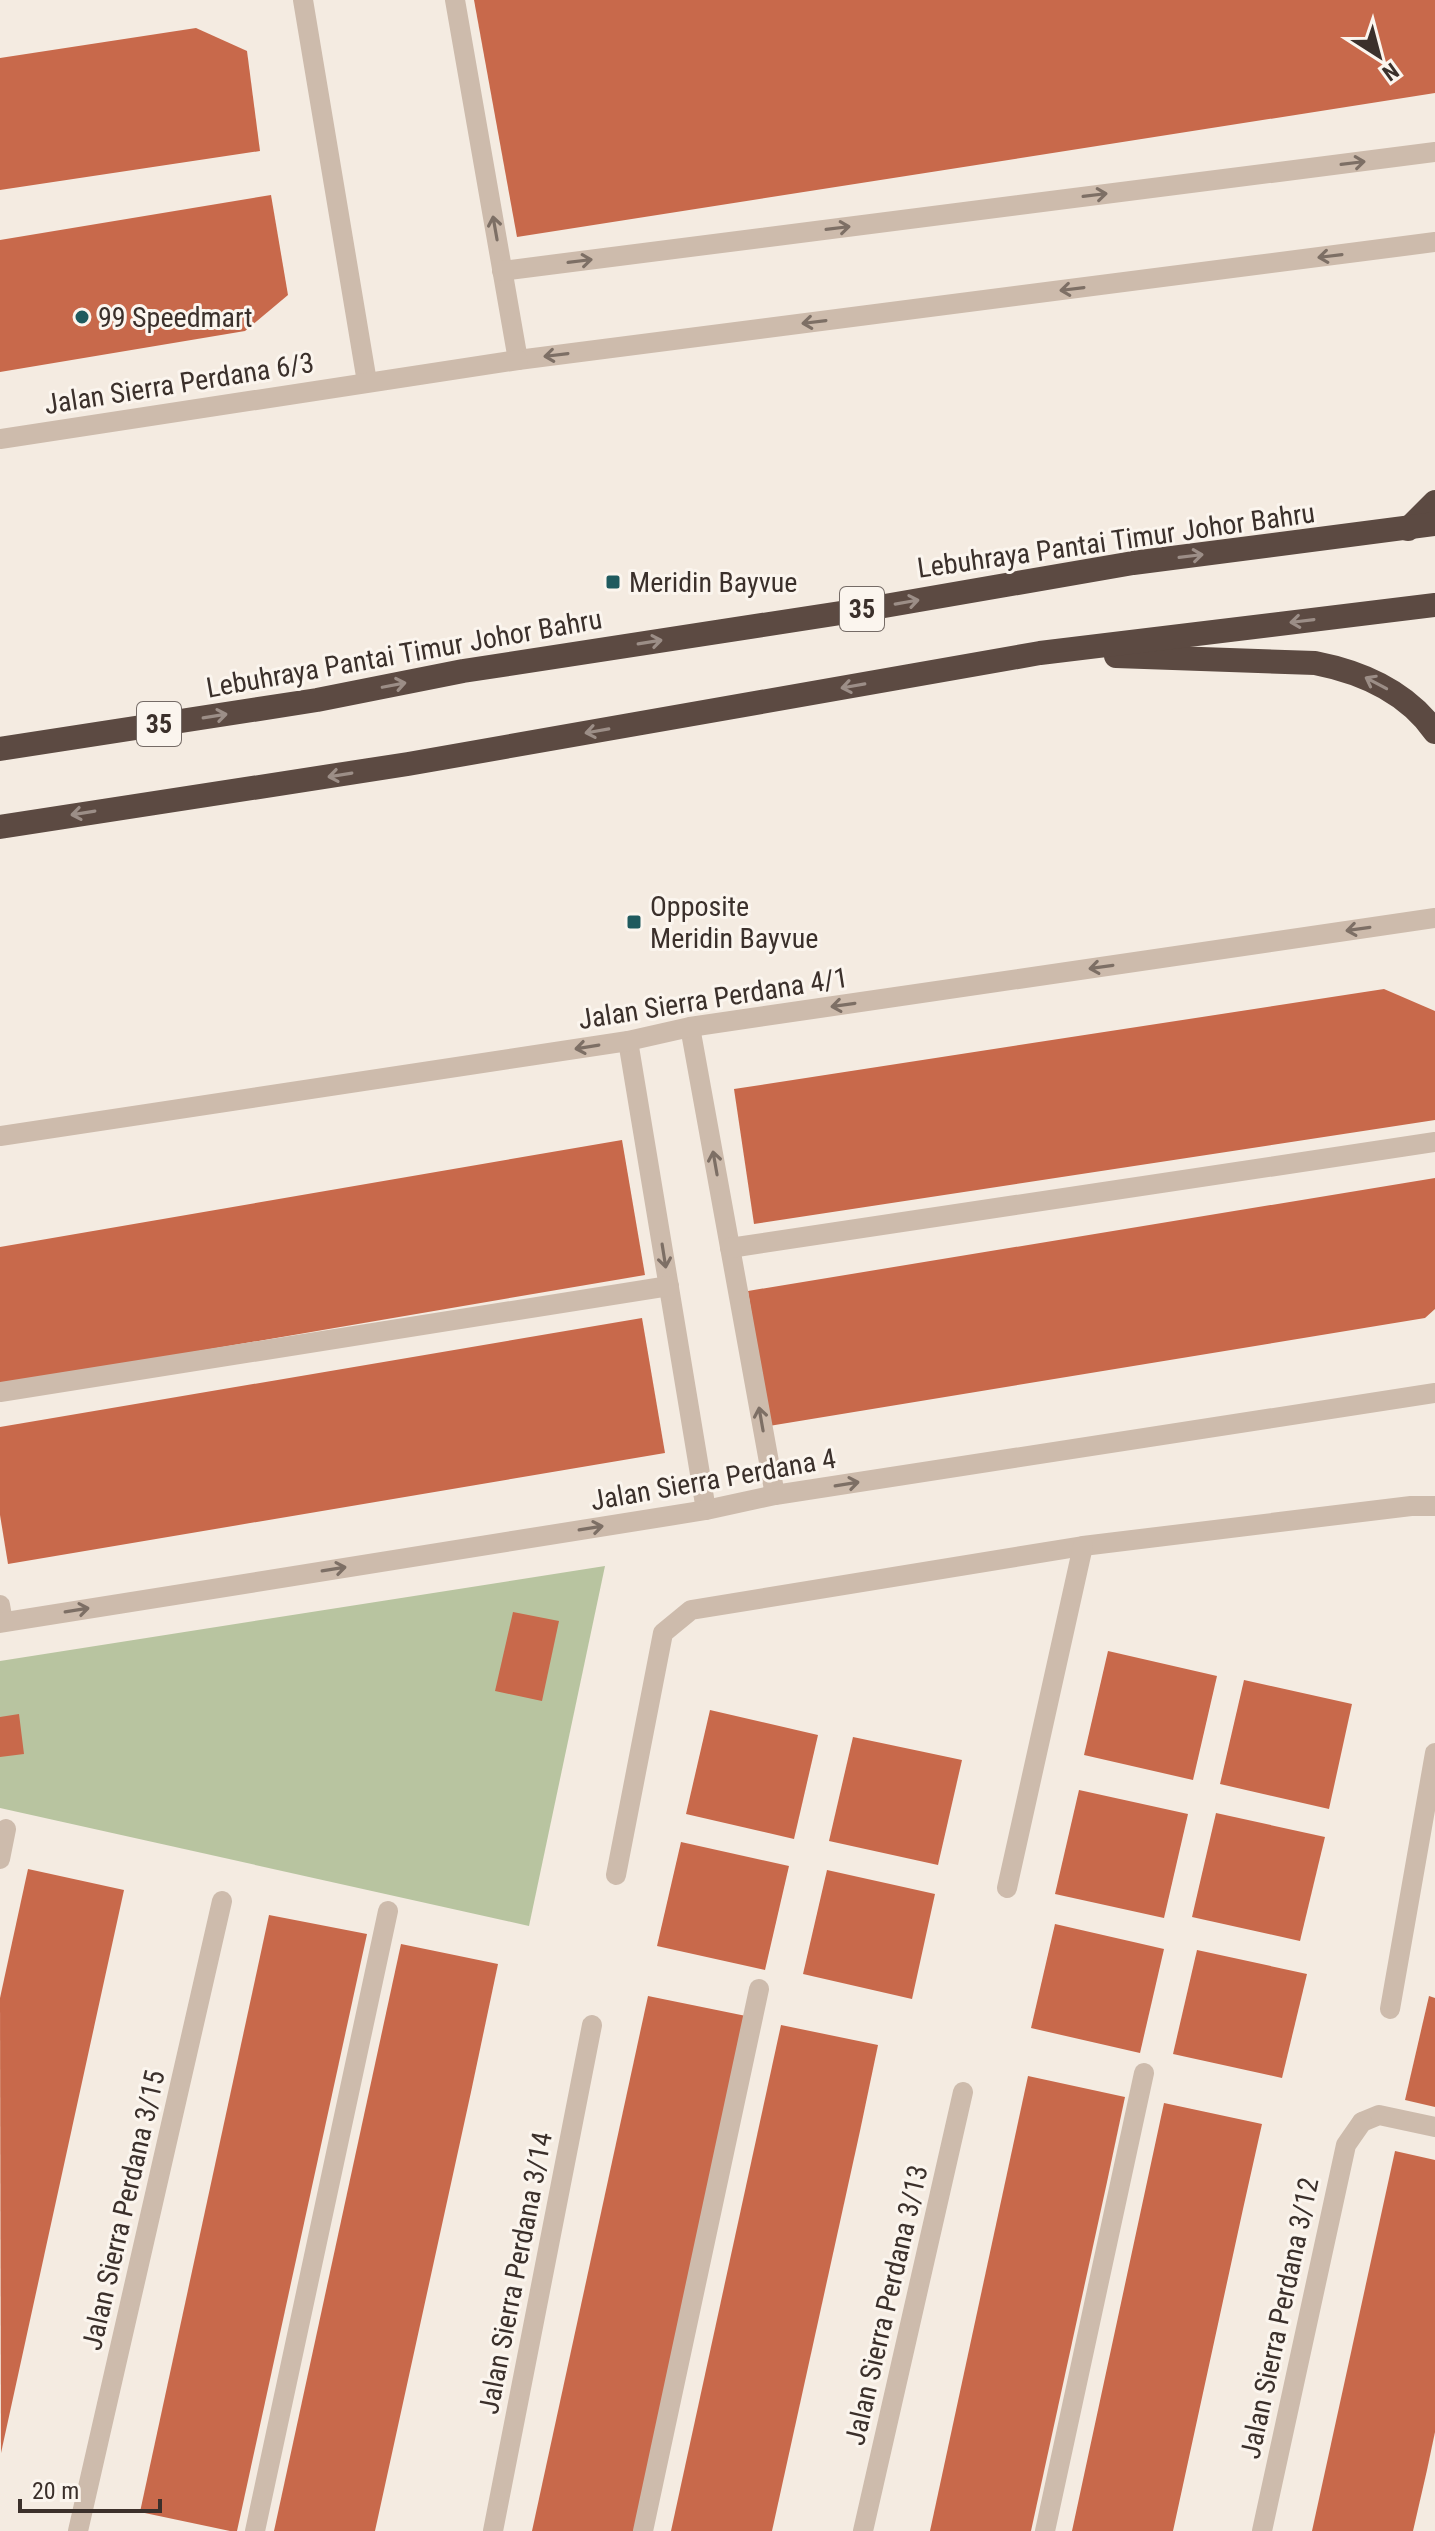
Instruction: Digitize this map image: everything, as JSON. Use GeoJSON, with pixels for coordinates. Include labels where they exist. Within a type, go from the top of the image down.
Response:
{"type":"FeatureCollection","features":[{"type":"Feature","properties":{"kind":"highway"},"geometry":{"type":"LineString","coordinates":[[1408,529],[1435,502]]}},
{"type":"Feature","properties":{"kind":"highway","name":"Lebuhraya Pantai Timur Johor Bahru"},"geometry":{"type":"LineString","coordinates":[[0,749],[317,700],[463,671],[857,610],[1133,563],[1408,529],[1435,522]]}},
{"type":"Feature","properties":{"kind":"highway"},"geometry":{"type":"LineString","coordinates":[[0,827],[422,762],[1040,653],[1435,605]]}},
{"type":"Feature","properties":{"kind":"highway"},"geometry":{"type":"LineString","coordinates":[[1040,653],[1315,663],[1374,680],[1404,700],[1435,732]]}},
{"type":"Feature","properties":{"kind":"street"},"geometry":{"type":"LineString","coordinates":[[303,0],[367,382]]}},
{"type":"Feature","properties":{"kind":"street"},"geometry":{"type":"LineString","coordinates":[[455,0],[518,360]]}},
{"type":"Feature","properties":{"kind":"street"},"geometry":{"type":"LineString","coordinates":[[502,271],[1435,152]]}},
{"type":"Feature","properties":{"kind":"street","name":"Jalan Sierra Perdana 6/3"},"geometry":{"type":"LineString","coordinates":[[0,439],[518,360],[1435,242]]}},
{"type":"Feature","properties":{"kind":"street","name":"Jalan Sierra Perdana 4/1"},"geometry":{"type":"LineString","coordinates":[[0,1136],[628,1041],[690,1027],[1435,918]]}},
{"type":"Feature","properties":{"kind":"street"},"geometry":{"type":"LineString","coordinates":[[690,1027],[775,1495]]}},
{"type":"Feature","properties":{"kind":"street"},"geometry":{"type":"LineString","coordinates":[[628,1041],[706,1510]]}},
{"type":"Feature","properties":{"kind":"street"},"geometry":{"type":"LineString","coordinates":[[730,1248],[1435,1142]]}},
{"type":"Feature","properties":{"kind":"street"},"geometry":{"type":"LineString","coordinates":[[0,1392],[669,1286]]}},
{"type":"Feature","properties":{"kind":"street","name":"Jalan Sierra Perdana 4"},"geometry":{"type":"LineString","coordinates":[[1,1617],[706,1510],[775,1495],[1435,1393]]}},
{"type":"Feature","properties":{"kind":"street"},"geometry":{"type":"LineString","coordinates":[[616,1875],[663,1633],[691,1610],[1083,1546],[1411,1506],[1435,1506]]}},
{"type":"Feature","properties":{"kind":"street"},"geometry":{"type":"LineString","coordinates":[[1007,1888],[1083,1546]]}},
{"type":"Feature","properties":{"kind":"street"},"geometry":{"type":"LineString","coordinates":[[1390,2009],[1435,1753]]}},
{"type":"Feature","properties":{"kind":"street"},"geometry":{"type":"LineString","coordinates":[[0,1859],[6,1829]]}},
{"type":"Feature","properties":{"kind":"street","name":"Jalan Sierra Perdana 3/15"},"geometry":{"type":"LineString","coordinates":[[78,2531],[222,1901]]}},
{"type":"Feature","properties":{"kind":"street"},"geometry":{"type":"LineString","coordinates":[[255,2531],[388,1911]]}},
{"type":"Feature","properties":{"kind":"street"},"geometry":{"type":"LineString","coordinates":[[643,2531],[759,1989]]}},
{"type":"Feature","properties":{"kind":"street","name":"Jalan Sierra Perdana 3/14"},"geometry":{"type":"LineString","coordinates":[[493,2531],[592,2025]]}},
{"type":"Feature","properties":{"kind":"street"},"geometry":{"type":"LineString","coordinates":[[1045,2531],[1144,2073]]}},
{"type":"Feature","properties":{"kind":"street","name":"Jalan Sierra Perdana 3/13"},"geometry":{"type":"LineString","coordinates":[[863,2531],[963,2092]]}},
{"type":"Feature","properties":{"kind":"street","name":"Jalan Sierra Perdana 3/12"},"geometry":{"type":"LineString","coordinates":[[1262,2531],[1346,2145],[1362,2122],[1379,2115],[1435,2127]]}},
{"type":"Feature","properties":{"kind":"green space"},"geometry":{"type":"Polygon","coordinates":[[[605,1566],[529,1926],[0,1808],[0,1661],[605,1566]]]}},
{"type":"Feature","properties":{"kind":"building"},"geometry":{"type":"Polygon","coordinates":[[[474,0],[1435,0],[1435,93],[517,237],[474,0]]]}},
{"type":"Feature","properties":{"kind":"building"},"geometry":{"type":"Polygon","coordinates":[[[196,28],[247,51],[260,151],[0,190],[0,58],[196,28]]]}},
{"type":"Feature","properties":{"kind":"building"},"geometry":{"type":"Polygon","coordinates":[[[271,195],[288,295],[245,331],[0,372],[0,240],[271,195]]]}},
{"type":"Feature","properties":{"kind":"building"},"geometry":{"type":"Polygon","coordinates":[[[1384,989],[1435,1011],[1435,1120],[754,1224],[734,1089],[1384,989]]]}},
{"type":"Feature","properties":{"kind":"building"},"geometry":{"type":"Polygon","coordinates":[[[622,1140],[645,1275],[0,1385],[0,1247],[622,1140]]]}},
{"type":"Feature","properties":{"kind":"building"},"geometry":{"type":"Polygon","coordinates":[[[1435,1178],[1435,1309],[1425,1318],[769,1426],[748,1291],[1435,1178]]]}},
{"type":"Feature","properties":{"kind":"building"},"geometry":{"type":"Polygon","coordinates":[[[642,1318],[665,1453],[8,1564],[0,1515],[0,1427],[642,1318]]]}},
{"type":"Feature","properties":{"kind":"building"},"geometry":{"type":"Polygon","coordinates":[[[513,1612],[559,1621],[542,1701],[495,1691],[513,1612]]]}},
{"type":"Feature","properties":{"kind":"building"},"geometry":{"type":"Polygon","coordinates":[[[1108,1651],[1217,1676],[1193,1780],[1084,1755],[1108,1651]]]}},
{"type":"Feature","properties":{"kind":"building"},"geometry":{"type":"Polygon","coordinates":[[[1244,1680],[1352,1704],[1329,1809],[1220,1784],[1244,1680]]]}},
{"type":"Feature","properties":{"kind":"building"},"geometry":{"type":"Polygon","coordinates":[[[710,1710],[818,1735],[794,1839],[686,1814],[710,1710]]]}},
{"type":"Feature","properties":{"kind":"building"},"geometry":{"type":"Polygon","coordinates":[[[19,1714],[24,1754],[0,1757],[0,1717],[19,1714]]]}},
{"type":"Feature","properties":{"kind":"building"},"geometry":{"type":"Polygon","coordinates":[[[853,1737],[962,1760],[938,1865],[829,1841],[853,1737]]]}},
{"type":"Feature","properties":{"kind":"building"},"geometry":{"type":"Polygon","coordinates":[[[1079,1790],[1188,1814],[1164,1918],[1055,1894],[1079,1790]]]}},
{"type":"Feature","properties":{"kind":"building"},"geometry":{"type":"Polygon","coordinates":[[[1216,1813],[1325,1837],[1300,1941],[1192,1917],[1216,1813]]]}},
{"type":"Feature","properties":{"kind":"building"},"geometry":{"type":"Polygon","coordinates":[[[681,1842],[789,1866],[765,1970],[657,1946],[681,1842]]]}},
{"type":"Feature","properties":{"kind":"building"},"geometry":{"type":"Polygon","coordinates":[[[28,1869],[124,1890],[1,2453],[0,1998],[28,1869]]]}},
{"type":"Feature","properties":{"kind":"building"},"geometry":{"type":"Polygon","coordinates":[[[827,1870],[935,1894],[912,1999],[803,1974],[827,1870]]]}},
{"type":"Feature","properties":{"kind":"building"},"geometry":{"type":"Polygon","coordinates":[[[269,1915],[367,1934],[237,2531],[230,2531],[140,2512],[269,1915]]]}},
{"type":"Feature","properties":{"kind":"building"},"geometry":{"type":"Polygon","coordinates":[[[1055,1924],[1164,1949],[1140,2053],[1031,2028],[1055,1924]]]}},
{"type":"Feature","properties":{"kind":"building"},"geometry":{"type":"Polygon","coordinates":[[[401,1944],[498,1964],[471,2092],[375,2531],[274,2531],[401,1944]]]}},
{"type":"Feature","properties":{"kind":"building"},"geometry":{"type":"Polygon","coordinates":[[[1197,1950],[1307,1974],[1282,2078],[1173,2054],[1197,1950]]]}},
{"type":"Feature","properties":{"kind":"building"},"geometry":{"type":"Polygon","coordinates":[[[648,1996],[746,2016],[634,2531],[532,2531],[648,1996]]]}},
{"type":"Feature","properties":{"kind":"building"},"geometry":{"type":"Polygon","coordinates":[[[1429,1996],[1435,1998],[1435,2107],[1405,2100],[1429,1996]]]}},
{"type":"Feature","properties":{"kind":"building"},"geometry":{"type":"Polygon","coordinates":[[[781,2025],[878,2045],[860,2131],[772,2531],[671,2531],[781,2025]]]}},
{"type":"Feature","properties":{"kind":"building"},"geometry":{"type":"Polygon","coordinates":[[[1028,2076],[1125,2097],[1107,2182],[1031,2531],[930,2531],[1028,2076]]]}},
{"type":"Feature","properties":{"kind":"building"},"geometry":{"type":"Polygon","coordinates":[[[1164,2103],[1262,2124],[1173,2531],[1072,2531],[1164,2103]]]}},
{"type":"Feature","properties":{"kind":"building"},"geometry":{"type":"Polygon","coordinates":[[[1395,2151],[1435,2160],[1435,2432],[1427,2470],[1413,2531],[1312,2531],[1395,2151]]]}},
{"type":"Feature","properties":{"kind":"place","name":"99 Speedmart"},"geometry":{"type":"Point","coordinates":[82,317]}},
{"type":"Feature","properties":{"kind":"place","name":"Meridin Bayvue"},"geometry":{"type":"Point","coordinates":[613,582]}},
{"type":"Feature","properties":{"kind":"place","name":"Opposite Meridin Bayvue"},"geometry":{"type":"Point","coordinates":[634,922]}}]}
